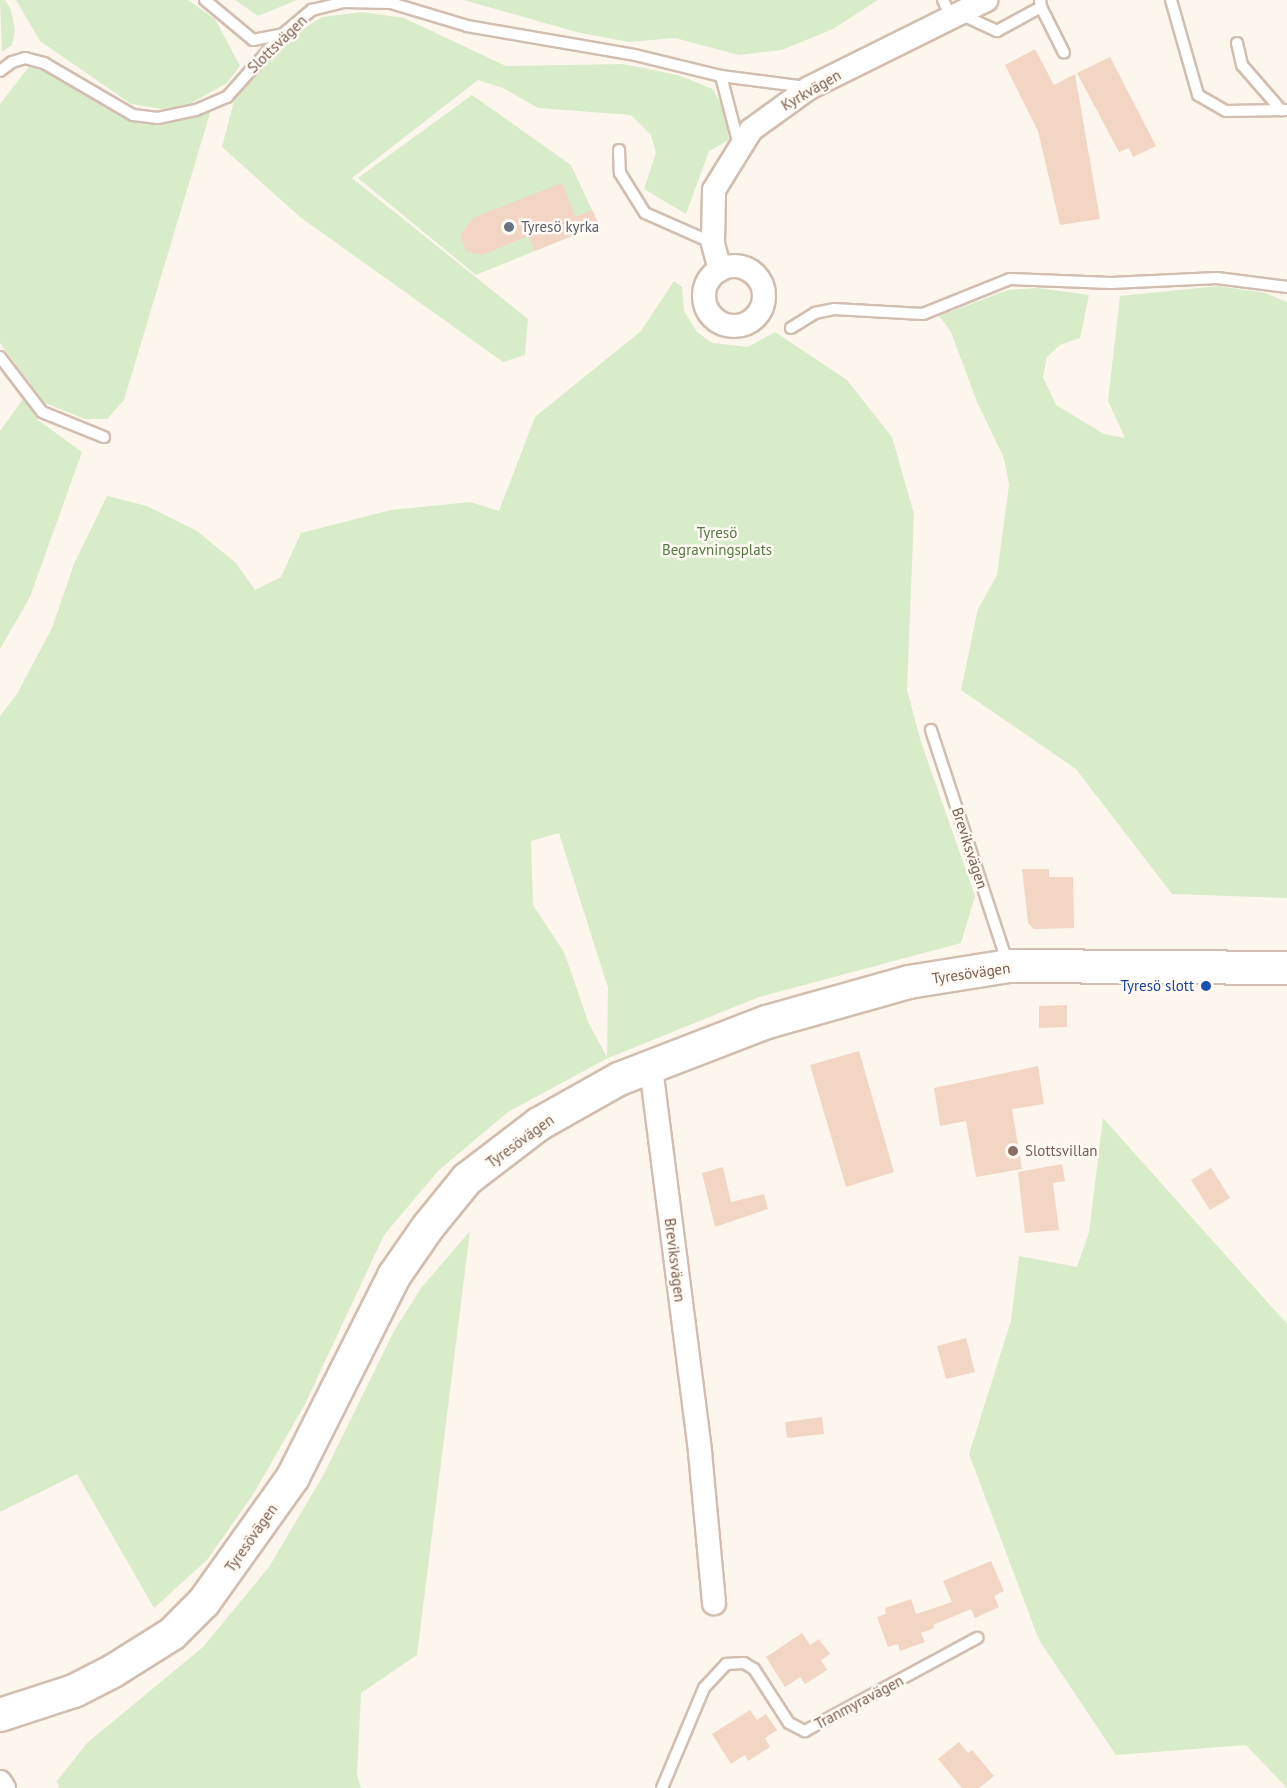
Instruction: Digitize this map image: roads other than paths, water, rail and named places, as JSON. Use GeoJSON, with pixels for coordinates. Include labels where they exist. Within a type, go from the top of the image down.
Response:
{"type":"FeatureCollection","features":[{"type":"Feature","properties":{"kind":"main road","name":"Tyresövägen"},"geometry":{"type":"LineString","coordinates":[[0,1715],[74,1691],[113,1671],[172,1634],[204,1602],[293,1477],[394,1276],[467,1179],[539,1124],[619,1079],[767,1022],[909,982],[1009,966],[1287,968]]}},
{"type":"Feature","properties":{"kind":"street","name":"Kyrkvägen"},"geometry":{"type":"LineString","coordinates":[[720,270],[713,243],[714,190],[739,146],[769,115],[808,88],[951,10],[986,0]]}},
{"type":"Feature","properties":{"kind":"street","name":"Breviksvägen"},"geometry":{"type":"LineString","coordinates":[[651,1068],[700,1452],[714,1603]]}},
{"type":"Feature","properties":{"kind":"street"},"geometry":{"type":"LineString","coordinates":[[0,1782],[4,1788]]}},
{"type":"Feature","properties":{"kind":"lane"},"geometry":{"type":"LineString","coordinates":[[205,0],[253,40],[283,34]]}},
{"type":"Feature","properties":{"kind":"lane"},"geometry":{"type":"LineString","coordinates":[[1171,0],[1198,95],[1226,111],[1284,110]]}},
{"type":"Feature","properties":{"kind":"lane","name":"Slottsvägen"},"geometry":{"type":"LineString","coordinates":[[0,71],[12,62],[25,58],[44,63],[133,115],[158,118],[196,110],[227,97],[283,34],[312,10],[344,2],[391,3],[467,26],[635,55],[721,76],[808,88]]}},
{"type":"Feature","properties":{"kind":"lane"},"geometry":{"type":"LineString","coordinates":[[951,10],[997,32],[1041,3],[1064,53]]}},
{"type":"Feature","properties":{"kind":"lane"},"geometry":{"type":"LineString","coordinates":[[1238,43],[1242,65],[1284,110]]}},
{"type":"Feature","properties":{"kind":"lane"},"geometry":{"type":"LineString","coordinates":[[721,76],[739,146]]}},
{"type":"Feature","properties":{"kind":"lane"},"geometry":{"type":"LineString","coordinates":[[619,150],[620,173],[645,213],[713,243]]}},
{"type":"Feature","properties":{"kind":"lane"},"geometry":{"type":"LineString","coordinates":[[791,328],[815,313],[834,309],[923,314],[1010,279],[1111,283],[1217,278],[1287,287]]}},
{"type":"Feature","properties":{"kind":"lane"},"geometry":{"type":"LineString","coordinates":[[0,357],[42,412],[104,437]]}},
{"type":"Feature","properties":{"kind":"lane","name":"Breviksvägen"},"geometry":{"type":"LineString","coordinates":[[931,730],[1009,966]]}},
{"type":"Feature","properties":{"kind":"lane","name":"Tranmyravägen"},"geometry":{"type":"LineString","coordinates":[[663,1788],[704,1688],[726,1664],[744,1663],[754,1669],[789,1723],[805,1731],[977,1638]]}},
{"type":"Feature","properties":{"kind":"place","name":"Tyresö kyrka"},"geometry":{"type":"Point","coordinates":[509,227]}},
{"type":"Feature","properties":{"kind":"place","name":"Tyresö slott"},"geometry":{"type":"Point","coordinates":[1206,986]}},
{"type":"Feature","properties":{"kind":"place","name":"Slottsvillan"},"geometry":{"type":"Point","coordinates":[1013,1151]}},
{"type":"Feature","properties":{"kind":"park label","name":"Tyresö Begravningsplats"},"geometry":{"type":"Point","coordinates":[717,540]}}]}
